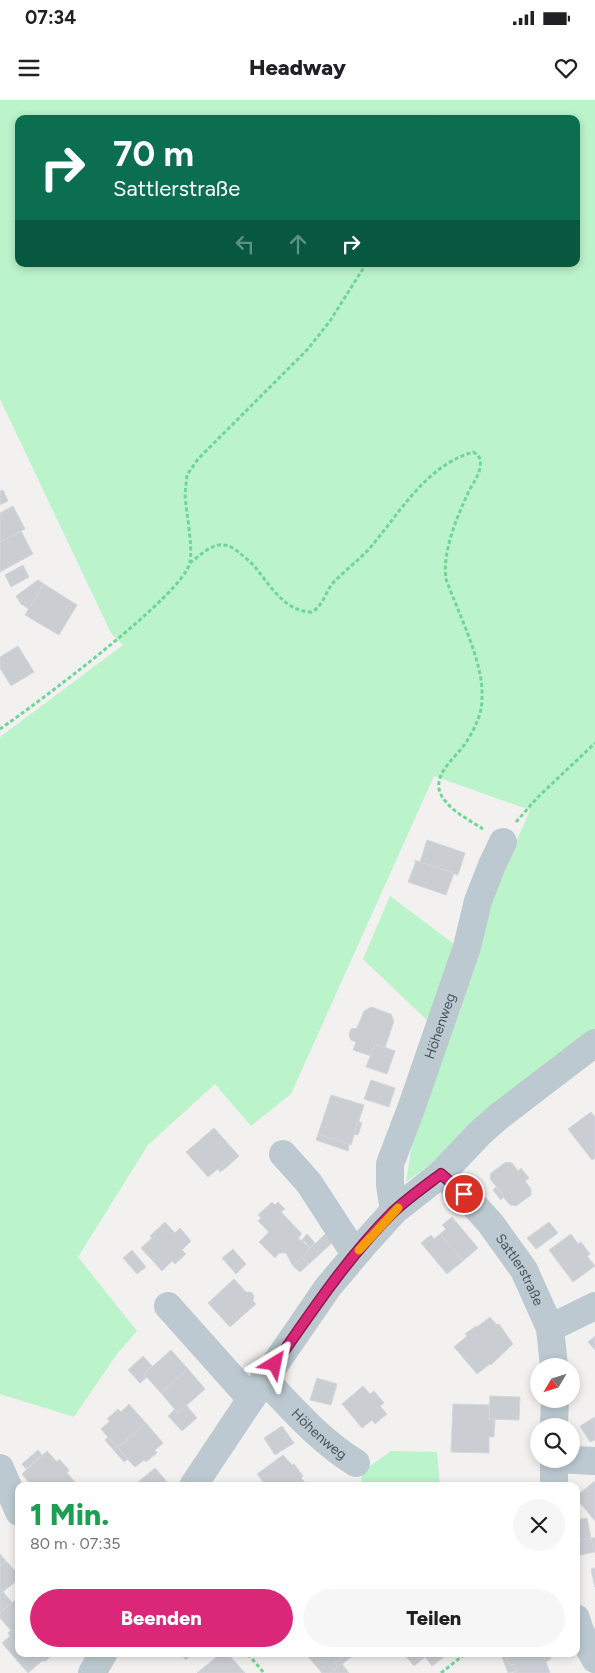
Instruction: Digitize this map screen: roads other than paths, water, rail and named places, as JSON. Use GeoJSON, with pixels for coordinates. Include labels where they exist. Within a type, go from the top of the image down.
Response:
{"type":"FeatureCollection","features":[{"type":"Feature","properties":{"kind":"street","name":"Höhenweg"},"geometry":{"type":"LineString","coordinates":[[394,1211],[390,1185],[390,1164],[467,947],[478,900],[503,842]]}},
{"type":"Feature","properties":{"kind":"street"},"geometry":{"type":"LineString","coordinates":[[196,1482],[328,1287],[394,1211],[441,1174],[498,1117],[595,1043]]}},
{"type":"Feature","properties":{"kind":"street"},"geometry":{"type":"LineString","coordinates":[[283,1154],[309,1183],[356,1254]]}},
{"type":"Feature","properties":{"kind":"street","name":"Sattlerstraße"},"geometry":{"type":"LineString","coordinates":[[441,1174],[464,1194],[486,1218],[510,1248],[524,1270],[550,1328],[553,1358]]}},
{"type":"Feature","properties":{"kind":"street","name":"Höhenweg"},"geometry":{"type":"LineString","coordinates":[[168,1306],[257,1389],[341,1454],[356,1463]]}},
{"type":"Feature","properties":{"kind":"street"},"geometry":{"type":"LineString","coordinates":[[550,1328],[595,1306]]}},
{"type":"Feature","properties":{"kind":"street"},"geometry":{"type":"LineString","coordinates":[[580,1460],[595,1461]]}},
{"type":"Feature","properties":{"kind":"street"},"geometry":{"type":"LineString","coordinates":[[0,1468],[15,1503]]}},
{"type":"Feature","properties":{"kind":"street"},"geometry":{"type":"LineString","coordinates":[[554,1468],[554,1482]]}},
{"type":"Feature","properties":{"kind":"street"},"geometry":{"type":"LineString","coordinates":[[580,1631],[595,1659]]}},
{"type":"Feature","properties":{"kind":"street"},"geometry":{"type":"LineString","coordinates":[[92,1673],[101,1657]]}}]}
